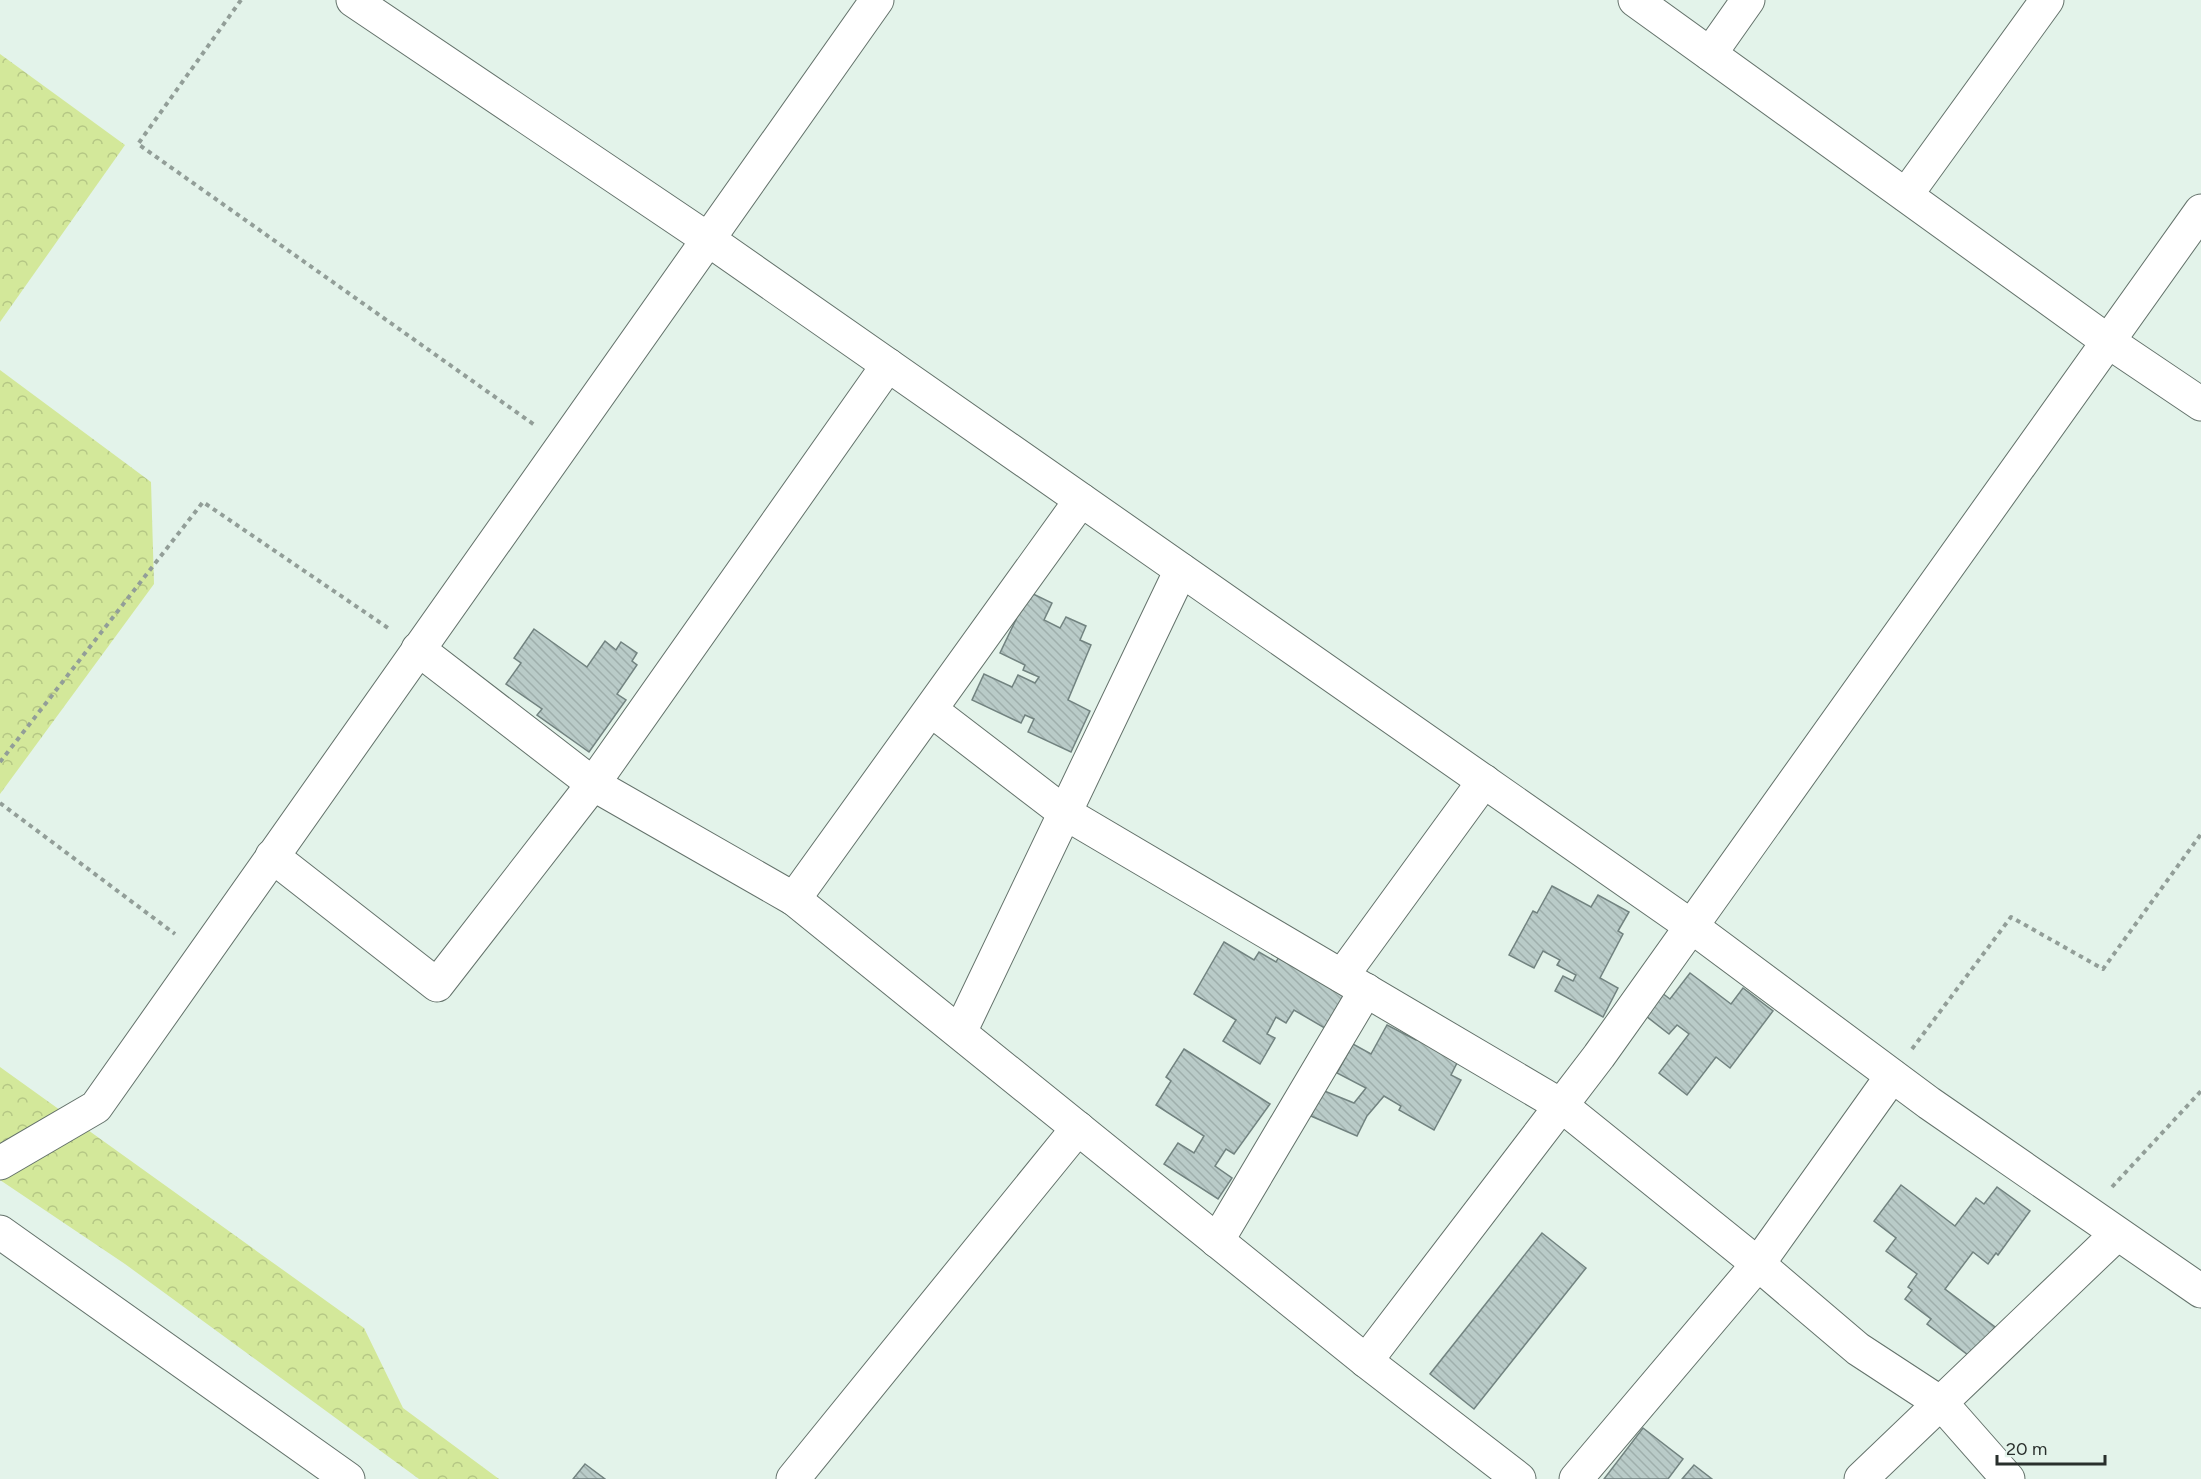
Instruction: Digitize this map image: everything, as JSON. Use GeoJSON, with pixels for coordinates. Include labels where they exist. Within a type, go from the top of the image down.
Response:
{"type":"FeatureCollection","features":[{"type":"Feature","properties":{"kind":"street"},"geometry":{"type":"LineString","coordinates":[[353,0],[709,240],[888,364],[1691,926],[1892,1076],[2087,1214],[2201,1291]]}},
{"type":"Feature","properties":{"kind":"street"},"geometry":{"type":"LineString","coordinates":[[0,1163],[96,1107],[877,0]]}},
{"type":"Feature","properties":{"kind":"street"},"geometry":{"type":"LineString","coordinates":[[1635,0],[2109,342],[2201,404]]}},
{"type":"Feature","properties":{"kind":"street"},"geometry":{"type":"LineString","coordinates":[[1710,54],[1748,0]]}},
{"type":"Feature","properties":{"kind":"street"},"geometry":{"type":"LineString","coordinates":[[1906,195],[2047,0]]}},
{"type":"Feature","properties":{"kind":"street"},"geometry":{"type":"LineString","coordinates":[[1366,1361],[1562,1106],[2201,211]]}},
{"type":"Feature","properties":{"kind":"street"},"geometry":{"type":"LineString","coordinates":[[272,856],[437,985],[593,784],[888,364]]}},
{"type":"Feature","properties":{"kind":"street"},"geometry":{"type":"LineString","coordinates":[[794,899],[1081,500]]}},
{"type":"Feature","properties":{"kind":"street"},"geometry":{"type":"LineString","coordinates":[[960,1032],[1182,570]]}},
{"type":"Feature","properties":{"kind":"street"},"geometry":{"type":"LineString","coordinates":[[418,649],[593,784],[794,899],[1366,1361],[1519,1479]]}},
{"type":"Feature","properties":{"kind":"street"},"geometry":{"type":"LineString","coordinates":[[931,710],[1065,813],[1562,1106],[1758,1264],[1858,1349],[1942,1404],[2008,1479]]}},
{"type":"Feature","properties":{"kind":"street"},"geometry":{"type":"LineString","coordinates":[[1217,1241],[1354,983],[1484,781]]}},
{"type":"Feature","properties":{"kind":"street"},"geometry":{"type":"LineString","coordinates":[[1576,1479],[1758,1264],[1892,1076]]}},
{"type":"Feature","properties":{"kind":"street"},"geometry":{"type":"LineString","coordinates":[[793,1479],[1078,1128]]}},
{"type":"Feature","properties":{"kind":"street"},"geometry":{"type":"LineString","coordinates":[[0,1232],[348,1479]]}},
{"type":"Feature","properties":{"kind":"street"},"geometry":{"type":"LineString","coordinates":[[1861,1479],[1942,1404],[2117,1233]]}},
{"type":"Feature","properties":{"kind":"path"},"geometry":{"type":"LineString","coordinates":[[241,0],[138,144],[563,445]]}},
{"type":"Feature","properties":{"kind":"path"},"geometry":{"type":"LineString","coordinates":[[0,762],[203,502],[418,649]]}},
{"type":"Feature","properties":{"kind":"path"},"geometry":{"type":"LineString","coordinates":[[0,803],[203,956]]}},
{"type":"Feature","properties":{"kind":"path"},"geometry":{"type":"LineString","coordinates":[[1892,1076],[2011,917],[2103,969],[2201,834]]}},
{"type":"Feature","properties":{"kind":"path"},"geometry":{"type":"LineString","coordinates":[[2087,1214],[2201,1091]]}},
{"type":"Feature","properties":{"kind":"green space"},"geometry":{"type":"Polygon","coordinates":[[[0,54],[125,145],[0,322],[0,54]]]}},
{"type":"Feature","properties":{"kind":"green space"},"geometry":{"type":"Polygon","coordinates":[[[0,370],[151,482],[154,584],[0,794],[0,370]]]}},
{"type":"Feature","properties":{"kind":"green space"},"geometry":{"type":"Polygon","coordinates":[[[0,1067],[364,1328],[403,1408],[499,1479],[419,1479],[125,1264],[0,1180],[0,1067]]]}},
{"type":"Feature","properties":{"kind":"building"},"geometry":{"type":"Polygon","coordinates":[[[1029,592],[1052,603],[1044,620],[1060,628],[1066,617],[1086,626],[1080,640],[1091,645],[1068,700],[1090,711],[1071,752],[1028,732],[1034,719],[1025,715],[1021,723],[972,700],[984,674],[1012,687],[1018,675],[1035,683],[1039,677],[1023,670],[1025,665],[1000,653],[1029,592]]]}},
{"type":"Feature","properties":{"kind":"building"},"geometry":{"type":"Polygon","coordinates":[[[534,629],[587,667],[605,641],[616,650],[621,642],[637,653],[632,661],[637,665],[617,694],[626,700],[589,752],[537,715],[542,709],[506,684],[521,663],[514,658],[534,629]]]}},
{"type":"Feature","properties":{"kind":"building"},"geometry":{"type":"Polygon","coordinates":[[[1552,886],[1591,907],[1598,895],[1629,912],[1618,931],[1623,934],[1600,978],[1618,988],[1603,1017],[1555,991],[1563,976],[1573,981],[1576,975],[1557,965],[1560,960],[1543,951],[1534,968],[1509,955],[1533,911],[1537,913],[1552,886]]]}},
{"type":"Feature","properties":{"kind":"building"},"geometry":{"type":"Polygon","coordinates":[[[1224,942],[1254,960],[1259,952],[1276,962],[1280,955],[1349,995],[1328,1030],[1294,1010],[1286,1023],[1276,1017],[1267,1034],[1275,1038],[1260,1064],[1223,1041],[1236,1020],[1194,994],[1224,942]]]}},
{"type":"Feature","properties":{"kind":"building"},"geometry":{"type":"Polygon","coordinates":[[[1690,973],[1731,1004],[1743,988],[1773,1011],[1730,1068],[1716,1057],[1687,1095],[1659,1073],[1689,1034],[1677,1025],[1669,1034],[1646,1016],[1662,993],[1670,999],[1690,973]]]}},
{"type":"Feature","properties":{"kind":"building"},"geometry":{"type":"Polygon","coordinates":[[[1387,1025],[1416,1040],[1418,1037],[1459,1059],[1451,1075],[1461,1080],[1434,1130],[1399,1110],[1401,1106],[1384,1096],[1367,1116],[1357,1136],[1311,1116],[1322,1090],[1354,1103],[1366,1088],[1337,1073],[1353,1044],[1371,1054],[1387,1025]]]}},
{"type":"Feature","properties":{"kind":"building"},"geometry":{"type":"Polygon","coordinates":[[[1184,1049],[1270,1104],[1234,1154],[1226,1149],[1215,1166],[1232,1178],[1218,1199],[1164,1164],[1178,1143],[1194,1153],[1204,1136],[1156,1105],[1171,1081],[1166,1077],[1184,1049]]]}},
{"type":"Feature","properties":{"kind":"building"},"geometry":{"type":"Polygon","coordinates":[[[1901,1185],[1955,1226],[1976,1198],[1984,1204],[1997,1187],[2030,1211],[1998,1255],[1996,1253],[1988,1264],[1973,1252],[1945,1289],[1995,1327],[1972,1358],[1927,1324],[1931,1319],[1905,1299],[1912,1290],[1908,1287],[1917,1274],[1886,1251],[1896,1238],[1874,1221],[1901,1185]]]}},
{"type":"Feature","properties":{"kind":"building"},"geometry":{"type":"Polygon","coordinates":[[[1542,1233],[1586,1268],[1474,1409],[1430,1374],[1542,1233]]]}},
{"type":"Feature","properties":{"kind":"building"},"geometry":{"type":"Polygon","coordinates":[[[1643,1428],[1683,1459],[1668,1479],[1604,1479],[1643,1428]]]}},
{"type":"Feature","properties":{"kind":"building"},"geometry":{"type":"Polygon","coordinates":[[[585,1464],[605,1479],[573,1479],[585,1464]]]}},
{"type":"Feature","properties":{"kind":"building"},"geometry":{"type":"Polygon","coordinates":[[[1694,1465],[1712,1479],[1682,1479],[1694,1465]]]}}]}
